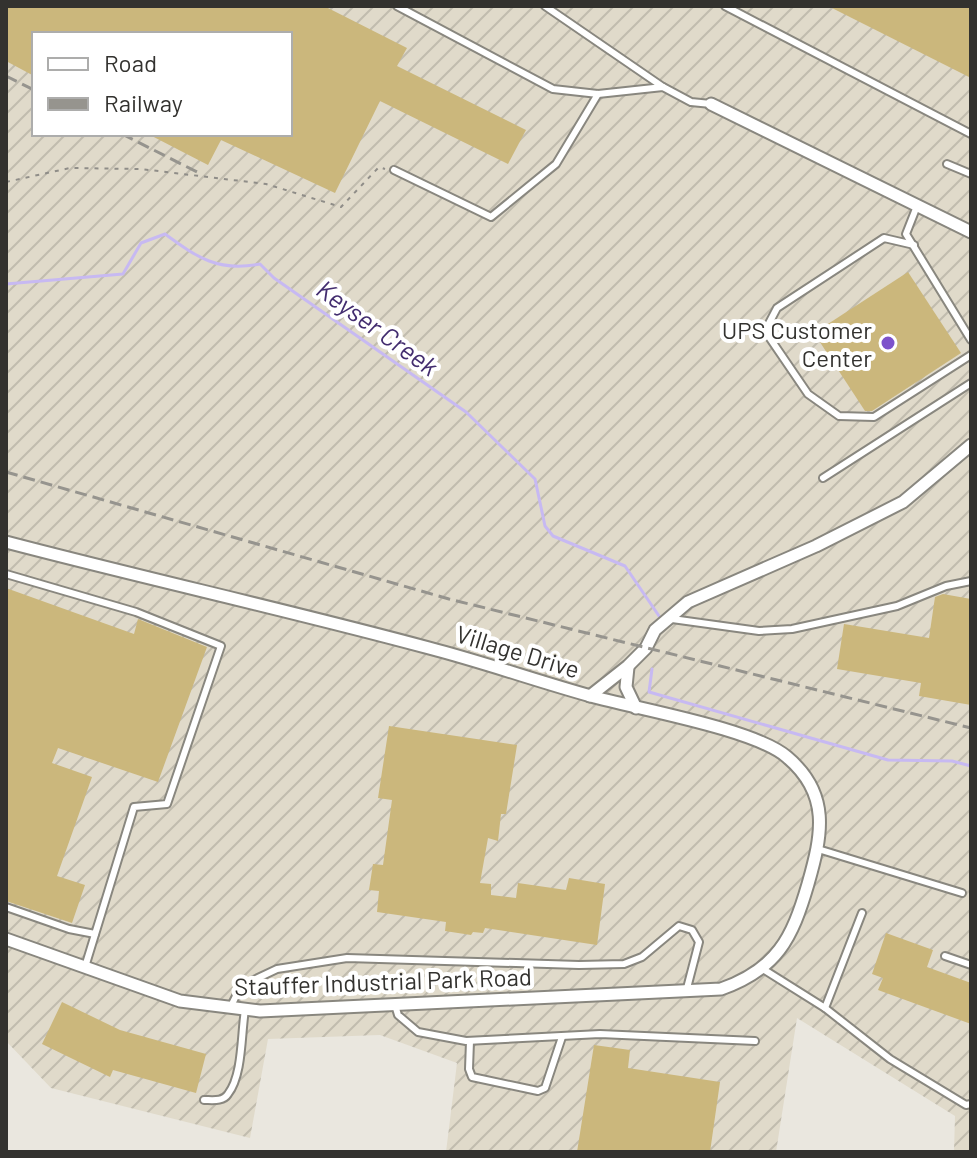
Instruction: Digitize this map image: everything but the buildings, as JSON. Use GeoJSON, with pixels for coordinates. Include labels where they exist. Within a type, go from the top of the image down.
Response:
{"type":"FeatureCollection","features":[{"type":"Feature","properties":{"kind":"street"},"geometry":{"type":"LineString","coordinates":[[711,104],[971,232]]}},
{"type":"Feature","properties":{"kind":"street"},"geometry":{"type":"LineString","coordinates":[[590,696],[628,666],[646,648],[655,630],[688,602],[816,546],[903,502],[971,445]]}},
{"type":"Feature","properties":{"kind":"street","name":"Village Drive"},"geometry":{"type":"LineString","coordinates":[[6,542],[429,648],[590,696],[753,739],[787,757],[810,783],[817,803],[822,837],[805,894],[783,947],[765,968]]}},
{"type":"Feature","properties":{"kind":"street"},"geometry":{"type":"LineString","coordinates":[[628,666],[626,687],[636,708]]}},
{"type":"Feature","properties":{"kind":"street","name":"Stauffer Industrial Park Road"},"geometry":{"type":"LineString","coordinates":[[6,939],[180,1001],[245,1010],[686,992],[721,989],[765,968]]}},
{"type":"Feature","properties":{"kind":"lane"},"geometry":{"type":"LineString","coordinates":[[397,6],[553,89],[598,94],[663,87]]}},
{"type":"Feature","properties":{"kind":"lane"},"geometry":{"type":"LineString","coordinates":[[545,6],[663,87],[691,102],[711,104]]}},
{"type":"Feature","properties":{"kind":"lane"},"geometry":{"type":"LineString","coordinates":[[725,6],[971,134]]}},
{"type":"Feature","properties":{"kind":"lane"},"geometry":{"type":"LineString","coordinates":[[394,170],[491,217],[556,164],[598,94]]}},
{"type":"Feature","properties":{"kind":"lane"},"geometry":{"type":"LineString","coordinates":[[947,164],[971,174]]}},
{"type":"Feature","properties":{"kind":"lane"},"geometry":{"type":"LineString","coordinates":[[917,206],[906,234],[971,340]]}},
{"type":"Feature","properties":{"kind":"lane"},"geometry":{"type":"LineString","coordinates":[[914,245],[884,238],[777,308],[765,331],[808,394],[839,416],[874,417],[971,355]]}},
{"type":"Feature","properties":{"kind":"lane"},"geometry":{"type":"LineString","coordinates":[[823,478],[971,383]]}},
{"type":"Feature","properties":{"kind":"lane"},"geometry":{"type":"LineString","coordinates":[[6,574],[136,612],[221,646],[167,804],[134,807],[85,967]]}},
{"type":"Feature","properties":{"kind":"lane"},"geometry":{"type":"LineString","coordinates":[[669,619],[759,631],[792,629],[897,606],[946,586],[971,581]]}},
{"type":"Feature","properties":{"kind":"lane"},"geometry":{"type":"LineString","coordinates":[[818,849],[962,893]]}},
{"type":"Feature","properties":{"kind":"lane"},"geometry":{"type":"LineString","coordinates":[[6,907],[69,929],[95,934]]}},
{"type":"Feature","properties":{"kind":"lane"},"geometry":{"type":"LineString","coordinates":[[825,1008],[862,913]]}},
{"type":"Feature","properties":{"kind":"lane"},"geometry":{"type":"LineString","coordinates":[[230,1008],[241,986],[277,969],[347,958],[624,964],[642,957],[679,926],[692,930],[699,942],[686,992]]}},
{"type":"Feature","properties":{"kind":"lane"},"geometry":{"type":"LineString","coordinates":[[945,956],[971,965]]}},
{"type":"Feature","properties":{"kind":"lane"},"geometry":{"type":"LineString","coordinates":[[765,968],[825,1008],[890,1059],[966,1105],[971,1104]]}},
{"type":"Feature","properties":{"kind":"lane"},"geometry":{"type":"LineString","coordinates":[[395,1005],[398,1015],[418,1032],[470,1041],[600,1034],[755,1041]]}},
{"type":"Feature","properties":{"kind":"lane"},"geometry":{"type":"LineString","coordinates":[[204,1100],[220,1100],[228,1095],[236,1075],[245,1010]]}},
{"type":"Feature","properties":{"kind":"lane"},"geometry":{"type":"LineString","coordinates":[[470,1041],[469,1069],[472,1077],[538,1091],[545,1088],[562,1037]]}},
{"type":"Feature","properties":{"kind":"path"},"geometry":{"type":"LineString","coordinates":[[6,182],[70,168],[141,169],[266,184],[341,207],[379,167],[394,170]]}},
{"type":"Feature","properties":{"kind":"shaded area"},"geometry":{"type":"Polygon","coordinates":[[[6,6],[971,6],[971,1152],[954,1152],[955,1116],[797,1018],[776,1152],[446,1152],[457,1063],[380,1035],[268,1039],[250,1138],[51,1088],[6,1041],[6,6]]]}},
{"type":"Feature","properties":{"kind":"waterway","name":"Keyser Creek"},"geometry":{"type":"LineString","coordinates":[[6,284],[123,274],[141,243],[165,234],[209,261],[232,266],[260,264],[274,278],[466,412],[535,479],[545,526],[553,536],[625,566],[659,616]]}},
{"type":"Feature","properties":{"kind":"waterway","name":"Keyser Creek"},"geometry":{"type":"LineString","coordinates":[[652,669],[649,692],[888,760],[952,761],[971,766]]}},
{"type":"Feature","properties":{"kind":"railway"},"geometry":{"type":"LineString","coordinates":[[6,76],[32,89]]}},
{"type":"Feature","properties":{"kind":"railway"},"geometry":{"type":"LineString","coordinates":[[126,136],[199,173]]}},
{"type":"Feature","properties":{"kind":"railway"},"geometry":{"type":"LineString","coordinates":[[6,472],[449,599],[971,728]]}},
{"type":"Feature","properties":{"kind":"place","name":"UPS Customer Center"},"geometry":{"type":"Point","coordinates":[888,343]}}]}
